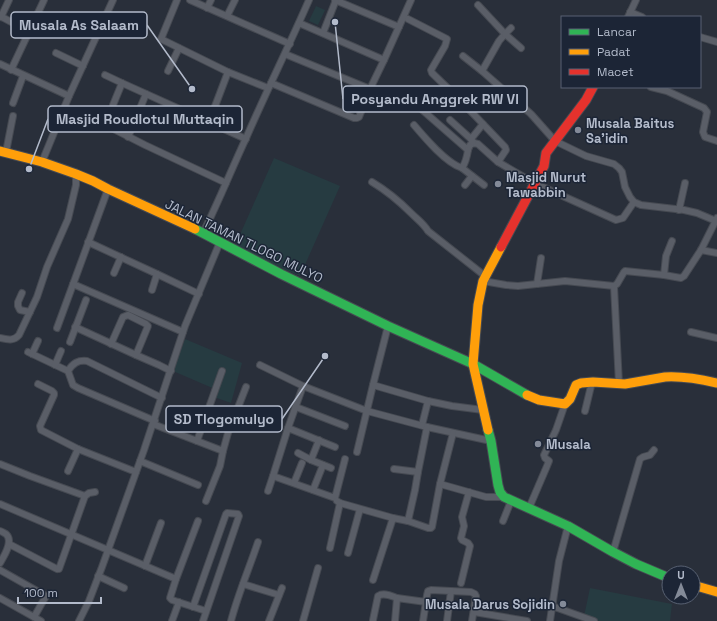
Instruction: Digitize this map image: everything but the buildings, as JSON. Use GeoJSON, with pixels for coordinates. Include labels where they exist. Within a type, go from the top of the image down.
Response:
{"type":"FeatureCollection","features":[{"type":"Feature","properties":{"kind":"street"},"geometry":{"type":"LineString","coordinates":[[9,0],[0,17],[30,32]]}},
{"type":"Feature","properties":{"kind":"street"},"geometry":{"type":"LineString","coordinates":[[11,70],[44,0]]}},
{"type":"Feature","properties":{"kind":"street"},"geometry":{"type":"LineString","coordinates":[[42,162],[69,96],[113,0]]}},
{"type":"Feature","properties":{"kind":"street"},"geometry":{"type":"LineString","coordinates":[[177,0],[161,39],[228,72],[270,85],[354,118],[359,117],[370,89],[384,62],[411,0]]}},
{"type":"Feature","properties":{"kind":"street"},"geometry":{"type":"LineString","coordinates":[[190,0],[290,44]]}},
{"type":"Feature","properties":{"kind":"street"},"geometry":{"type":"LineString","coordinates":[[207,8],[211,0]]}},
{"type":"Feature","properties":{"kind":"street"},"geometry":{"type":"LineString","coordinates":[[228,16],[234,0]]}},
{"type":"Feature","properties":{"kind":"street"},"geometry":{"type":"LineString","coordinates":[[203,233],[309,0]]}},
{"type":"Feature","properties":{"kind":"street"},"geometry":{"type":"LineString","coordinates":[[322,33],[335,0],[399,27]]}},
{"type":"Feature","properties":{"kind":"street"},"geometry":{"type":"LineString","coordinates":[[629,15],[636,0]]}},
{"type":"Feature","properties":{"kind":"street"},"geometry":{"type":"LineString","coordinates":[[478,5],[520,48]]}},
{"type":"Feature","properties":{"kind":"street"},"geometry":{"type":"LineString","coordinates":[[408,19],[446,39],[446,46],[431,70],[432,74],[459,99],[506,148],[498,162]]}},
{"type":"Feature","properties":{"kind":"street"},"geometry":{"type":"LineString","coordinates":[[299,22],[384,62]]}},
{"type":"Feature","properties":{"kind":"street"},"geometry":{"type":"LineString","coordinates":[[482,71],[496,46],[511,28]]}},
{"type":"Feature","properties":{"kind":"street"},"geometry":{"type":"LineString","coordinates":[[701,38],[717,42]]}},
{"type":"Feature","properties":{"kind":"street"},"geometry":{"type":"LineString","coordinates":[[168,71],[179,48]]}},
{"type":"Feature","properties":{"kind":"street"},"geometry":{"type":"LineString","coordinates":[[56,53],[83,66]]}},
{"type":"Feature","properties":{"kind":"street"},"geometry":{"type":"LineString","coordinates":[[285,54],[370,89]]}},
{"type":"Feature","properties":{"kind":"street"},"geometry":{"type":"LineString","coordinates":[[372,182],[405,206],[428,231],[484,278],[512,285],[565,281],[614,286],[618,284],[625,271],[679,278],[684,276],[702,250],[716,219],[697,213],[641,205],[634,202],[625,187],[622,172],[619,168],[614,164],[586,156],[555,141],[531,114],[463,56]]}},
{"type":"Feature","properties":{"kind":"street"},"geometry":{"type":"LineString","coordinates":[[0,64],[23,76],[69,96]]}},
{"type":"Feature","properties":{"kind":"street"},"geometry":{"type":"LineString","coordinates":[[209,122],[228,72]]}},
{"type":"Feature","properties":{"kind":"street"},"geometry":{"type":"LineString","coordinates":[[105,75],[246,139]]}},
{"type":"Feature","properties":{"kind":"street"},"geometry":{"type":"LineString","coordinates":[[13,103],[23,76]]}},
{"type":"Feature","properties":{"kind":"street"},"geometry":{"type":"LineString","coordinates":[[113,105],[122,83]]}},
{"type":"Feature","properties":{"kind":"street"},"geometry":{"type":"LineString","coordinates":[[507,499],[500,492],[498,485],[491,441],[473,364],[478,305],[484,278],[544,166],[546,153],[593,88]]}},
{"type":"Feature","properties":{"kind":"street"},"geometry":{"type":"LineString","coordinates":[[655,88],[667,91],[704,108],[707,112],[703,132],[706,137],[717,141]]}},
{"type":"Feature","properties":{"kind":"street"},"geometry":{"type":"LineString","coordinates":[[128,137],[146,94]]}},
{"type":"Feature","properties":{"kind":"street"},"geometry":{"type":"LineString","coordinates":[[420,108],[468,150]]}},
{"type":"Feature","properties":{"kind":"street"},"geometry":{"type":"LineString","coordinates":[[3,152],[13,116]]}},
{"type":"Feature","properties":{"kind":"street"},"geometry":{"type":"LineString","coordinates":[[88,116],[128,137],[226,183]]}},
{"type":"Feature","properties":{"kind":"street"},"geometry":{"type":"LineString","coordinates":[[450,120],[472,141],[478,144],[498,162],[534,183],[616,220],[623,218],[634,202]]}},
{"type":"Feature","properties":{"kind":"street"},"geometry":{"type":"LineString","coordinates":[[462,168],[470,145],[483,124]]}},
{"type":"Feature","properties":{"kind":"street"},"geometry":{"type":"LineString","coordinates":[[414,125],[449,162],[462,168],[484,185]]}},
{"type":"Feature","properties":{"kind":"street","name":"JALAN TAMAN TLOGO MULYO"},"geometry":{"type":"LineString","coordinates":[[3,152],[42,162],[93,180],[108,189],[203,233],[281,274],[388,326],[473,364],[530,397],[565,404]]}},
{"type":"Feature","properties":{"kind":"street"},"geometry":{"type":"LineString","coordinates":[[0,338],[13,340],[19,335],[37,297],[47,267],[68,219],[76,186],[76,174]]}},
{"type":"Feature","properties":{"kind":"street"},"geometry":{"type":"LineString","coordinates":[[465,185],[472,176]]}},
{"type":"Feature","properties":{"kind":"street"},"geometry":{"type":"LineString","coordinates":[[679,210],[685,183]]}},
{"type":"Feature","properties":{"kind":"street"},"geometry":{"type":"LineString","coordinates":[[57,328],[108,189]]}},
{"type":"Feature","properties":{"kind":"street"},"geometry":{"type":"LineString","coordinates":[[664,275],[666,256],[672,241]]}},
{"type":"Feature","properties":{"kind":"street"},"geometry":{"type":"LineString","coordinates":[[88,242],[199,294]]}},
{"type":"Feature","properties":{"kind":"street"},"geometry":{"type":"LineString","coordinates":[[79,621],[108,550],[154,422],[183,332],[220,242]]}},
{"type":"Feature","properties":{"kind":"street"},"geometry":{"type":"LineString","coordinates":[[702,250],[717,254]]}},
{"type":"Feature","properties":{"kind":"street"},"geometry":{"type":"LineString","coordinates":[[114,273],[121,257]]}},
{"type":"Feature","properties":{"kind":"street"},"geometry":{"type":"LineString","coordinates":[[537,284],[541,258]]}},
{"type":"Feature","properties":{"kind":"street"},"geometry":{"type":"LineString","coordinates":[[152,290],[158,274]]}},
{"type":"Feature","properties":{"kind":"street"},"geometry":{"type":"LineString","coordinates":[[73,284],[183,332]]}},
{"type":"Feature","properties":{"kind":"street"},"geometry":{"type":"LineString","coordinates":[[614,286],[619,384]]}},
{"type":"Feature","properties":{"kind":"street"},"geometry":{"type":"LineString","coordinates":[[22,293],[18,306],[20,310],[30,312]]}},
{"type":"Feature","properties":{"kind":"street"},"geometry":{"type":"LineString","coordinates":[[70,342],[86,300]]}},
{"type":"Feature","properties":{"kind":"street"},"geometry":{"type":"LineString","coordinates":[[112,344],[123,317],[128,316],[146,324],[148,326],[136,355]]}},
{"type":"Feature","properties":{"kind":"street"},"geometry":{"type":"LineString","coordinates":[[357,452],[388,326]]}},
{"type":"Feature","properties":{"kind":"street"},"geometry":{"type":"LineString","coordinates":[[75,327],[171,371]]}},
{"type":"Feature","properties":{"kind":"street"},"geometry":{"type":"LineString","coordinates":[[691,332],[717,338]]}},
{"type":"Feature","properties":{"kind":"street"},"geometry":{"type":"LineString","coordinates":[[38,341],[30,353],[68,371],[73,385],[78,388],[223,451]]}},
{"type":"Feature","properties":{"kind":"street"},"geometry":{"type":"LineString","coordinates":[[55,365],[61,351]]}},
{"type":"Feature","properties":{"kind":"street"},"geometry":{"type":"LineString","coordinates":[[68,371],[72,365],[82,360],[162,398]]}},
{"type":"Feature","properties":{"kind":"street"},"geometry":{"type":"LineString","coordinates":[[260,365],[303,386],[367,411],[491,441]]}},
{"type":"Feature","properties":{"kind":"street"},"geometry":{"type":"LineString","coordinates":[[197,441],[222,371]]}},
{"type":"Feature","properties":{"kind":"street"},"geometry":{"type":"LineString","coordinates":[[529,508],[547,466],[548,461],[544,455],[556,430],[565,404],[570,399],[576,385],[584,382],[625,384],[665,377],[687,378],[717,383]]}},
{"type":"Feature","properties":{"kind":"street"},"geometry":{"type":"LineString","coordinates":[[585,411],[592,382]]}},
{"type":"Feature","properties":{"kind":"street"},"geometry":{"type":"LineString","coordinates":[[38,384],[54,393],[40,426],[41,430],[78,450],[136,472]]}},
{"type":"Feature","properties":{"kind":"street"},"geometry":{"type":"LineString","coordinates":[[373,385],[428,401],[483,410]]}},
{"type":"Feature","properties":{"kind":"street"},"geometry":{"type":"LineString","coordinates":[[268,491],[303,386]]}},
{"type":"Feature","properties":{"kind":"street"},"geometry":{"type":"LineString","coordinates":[[206,501],[220,466],[223,451],[246,387]]}},
{"type":"Feature","properties":{"kind":"street"},"geometry":{"type":"LineString","coordinates":[[408,521],[418,472],[428,401]]}},
{"type":"Feature","properties":{"kind":"street"},"geometry":{"type":"LineString","coordinates":[[296,407],[345,426]]}},
{"type":"Feature","properties":{"kind":"street"},"geometry":{"type":"LineString","coordinates":[[288,428],[335,447]]}},
{"type":"Feature","properties":{"kind":"street"},"geometry":{"type":"LineString","coordinates":[[273,476],[335,498],[340,503],[430,528],[432,527],[440,484],[453,433]]}},
{"type":"Feature","properties":{"kind":"street"},"geometry":{"type":"LineString","coordinates":[[311,460],[318,440]]}},
{"type":"Feature","properties":{"kind":"street"},"geometry":{"type":"LineString","coordinates":[[68,471],[78,450]]}},
{"type":"Feature","properties":{"kind":"street"},"geometry":{"type":"LineString","coordinates":[[613,552],[640,460],[643,457],[650,455],[654,450]]}},
{"type":"Feature","properties":{"kind":"street"},"geometry":{"type":"LineString","coordinates":[[298,453],[331,468]]}},
{"type":"Feature","properties":{"kind":"street"},"geometry":{"type":"LineString","coordinates":[[335,498],[345,459]]}},
{"type":"Feature","properties":{"kind":"street"},"geometry":{"type":"LineString","coordinates":[[140,461],[198,484]]}},
{"type":"Feature","properties":{"kind":"street"},"geometry":{"type":"LineString","coordinates":[[294,483],[302,463]]}},
{"type":"Feature","properties":{"kind":"street"},"geometry":{"type":"LineString","coordinates":[[0,464],[85,496]]}},
{"type":"Feature","properties":{"kind":"street"},"geometry":{"type":"LineString","coordinates":[[313,490],[323,465]]}},
{"type":"Feature","properties":{"kind":"street"},"geometry":{"type":"LineString","coordinates":[[394,468],[418,472]]}},
{"type":"Feature","properties":{"kind":"street"},"geometry":{"type":"LineString","coordinates":[[440,484],[486,497],[507,499],[529,508],[568,526],[636,564],[661,575]]}},
{"type":"Feature","properties":{"kind":"street"},"geometry":{"type":"LineString","coordinates":[[9,544],[58,569],[72,535],[85,496],[89,493],[95,492]]}},
{"type":"Feature","properties":{"kind":"street"},"geometry":{"type":"LineString","coordinates":[[461,583],[470,546],[461,538],[464,526],[462,516],[469,492]]}},
{"type":"Feature","properties":{"kind":"street"},"geometry":{"type":"LineString","coordinates":[[503,521],[507,499]]}},
{"type":"Feature","properties":{"kind":"street"},"geometry":{"type":"LineString","coordinates":[[330,548],[340,503]]}},
{"type":"Feature","properties":{"kind":"street"},"geometry":{"type":"LineString","coordinates":[[0,504],[176,579]]}},
{"type":"Feature","properties":{"kind":"street"},"geometry":{"type":"LineString","coordinates":[[348,553],[360,509]]}},
{"type":"Feature","properties":{"kind":"street"},"geometry":{"type":"LineString","coordinates":[[193,607],[226,515],[227,513],[238,514],[239,515],[203,621]]}},
{"type":"Feature","properties":{"kind":"street"},"geometry":{"type":"LineString","coordinates":[[373,580],[393,518]]}},
{"type":"Feature","properties":{"kind":"street"},"geometry":{"type":"LineString","coordinates":[[198,521],[170,598],[180,603],[206,611]]}},
{"type":"Feature","properties":{"kind":"street"},"geometry":{"type":"LineString","coordinates":[[145,566],[161,523]]}},
{"type":"Feature","properties":{"kind":"street"},"geometry":{"type":"LineString","coordinates":[[550,621],[559,561],[568,526]]}},
{"type":"Feature","properties":{"kind":"street"},"geometry":{"type":"LineString","coordinates":[[0,531],[7,535],[9,540],[9,544],[0,563]]}},
{"type":"Feature","properties":{"kind":"street"},"geometry":{"type":"LineString","coordinates":[[231,621],[235,604],[258,542]]}},
{"type":"Feature","properties":{"kind":"street"},"geometry":{"type":"LineString","coordinates":[[303,621],[318,568]]}},
{"type":"Feature","properties":{"kind":"street"},"geometry":{"type":"LineString","coordinates":[[0,570],[46,596],[34,618]]}},
{"type":"Feature","properties":{"kind":"street"},"geometry":{"type":"LineString","coordinates":[[98,576],[124,588]]}},
{"type":"Feature","properties":{"kind":"street"},"geometry":{"type":"LineString","coordinates":[[243,584],[279,596]]}},
{"type":"Feature","properties":{"kind":"street"},"geometry":{"type":"LineString","coordinates":[[701,587],[717,592]]}},
{"type":"Feature","properties":{"kind":"street"},"geometry":{"type":"LineString","coordinates":[[269,621],[282,588]]}},
{"type":"Feature","properties":{"kind":"street"},"geometry":{"type":"LineString","coordinates":[[423,621],[428,591],[431,590],[471,592],[475,594],[476,596],[472,621]]}},
{"type":"Feature","properties":{"kind":"street"},"geometry":{"type":"LineString","coordinates":[[447,621],[452,591]]}},
{"type":"Feature","properties":{"kind":"street"},"geometry":{"type":"LineString","coordinates":[[373,620],[378,596],[380,594],[426,602]]}},
{"type":"Feature","properties":{"kind":"street"},"geometry":{"type":"LineString","coordinates":[[0,598],[41,621]]}},
{"type":"Feature","properties":{"kind":"street"},"geometry":{"type":"LineString","coordinates":[[395,621],[397,598]]}},
{"type":"Feature","properties":{"kind":"street"},"geometry":{"type":"LineString","coordinates":[[173,621],[180,603]]}},
{"type":"Feature","properties":{"kind":"street"},"geometry":{"type":"LineString","coordinates":[[552,606],[594,621]]}},
{"type":"Feature","properties":{"kind":"street"},"geometry":{"type":"LineString","coordinates":[[474,612],[527,621]]}},
{"type":"Feature","properties":{"kind":"green space"},"geometry":{"type":"Polygon","coordinates":[[[316,6],[325,10],[318,25],[309,21],[316,6]]]}},
{"type":"Feature","properties":{"kind":"green space"},"geometry":{"type":"Polygon","coordinates":[[[274,158],[340,186],[300,276],[234,248],[274,158]]]}},
{"type":"Feature","properties":{"kind":"green space"},"geometry":{"type":"Polygon","coordinates":[[[185,339],[242,363],[231,403],[214,397],[217,390],[173,371],[185,339]]]}},
{"type":"Feature","properties":{"kind":"green space"},"geometry":{"type":"Polygon","coordinates":[[[590,588],[661,602],[661,605],[672,605],[670,621],[583,621],[590,588]]]}},
{"type":"Feature","properties":{"kind":"traffic: fast"},"geometry":{"type":"LineString","coordinates":[[195,229],[281,274],[388,326],[473,364],[527,395]]}},
{"type":"Feature","properties":{"kind":"traffic: fast"},"geometry":{"type":"LineString","coordinates":[[488,430],[498,485],[500,492],[504,497],[568,526],[613,552],[661,575]]}},
{"type":"Feature","properties":{"kind":"traffic: slow"},"geometry":{"type":"LineString","coordinates":[[0,151],[42,162],[76,174],[195,229]]}},
{"type":"Feature","properties":{"kind":"traffic: slow"},"geometry":{"type":"LineString","coordinates":[[488,430],[473,364],[478,305],[483,281],[501,247]]}},
{"type":"Feature","properties":{"kind":"traffic: slow"},"geometry":{"type":"LineString","coordinates":[[527,395],[539,400],[565,404],[570,399],[576,385],[581,383],[593,382],[625,384],[665,377],[691,378],[717,383]]}},
{"type":"Feature","properties":{"kind":"traffic: slow"},"geometry":{"type":"LineString","coordinates":[[701,587],[717,592]]}},
{"type":"Feature","properties":{"kind":"traffic: jam"},"geometry":{"type":"LineString","coordinates":[[501,247],[544,166],[546,153],[586,100],[592,88]]}},
{"type":"Feature","properties":{"kind":"place","name":"Posyandu Anggrek RW VI"},"geometry":{"type":"Point","coordinates":[335,22]}},
{"type":"Feature","properties":{"kind":"place","name":"Musala As Salaam"},"geometry":{"type":"Point","coordinates":[192,89]}},
{"type":"Feature","properties":{"kind":"place","name":"Musala Baitus Sa'idin"},"geometry":{"type":"Point","coordinates":[578,130]}},
{"type":"Feature","properties":{"kind":"place","name":"Masjid Roudlotul Muttaqin"},"geometry":{"type":"Point","coordinates":[29,169]}},
{"type":"Feature","properties":{"kind":"place","name":"Masjid Nurut Tawabbin"},"geometry":{"type":"Point","coordinates":[498,184]}},
{"type":"Feature","properties":{"kind":"place","name":"SD Tlogomulyo"},"geometry":{"type":"Point","coordinates":[325,356]}},
{"type":"Feature","properties":{"kind":"place","name":"Musala"},"geometry":{"type":"Point","coordinates":[538,444]}},
{"type":"Feature","properties":{"kind":"place","name":"Musala Darus Sojidin"},"geometry":{"type":"Point","coordinates":[563,604]}}]}
